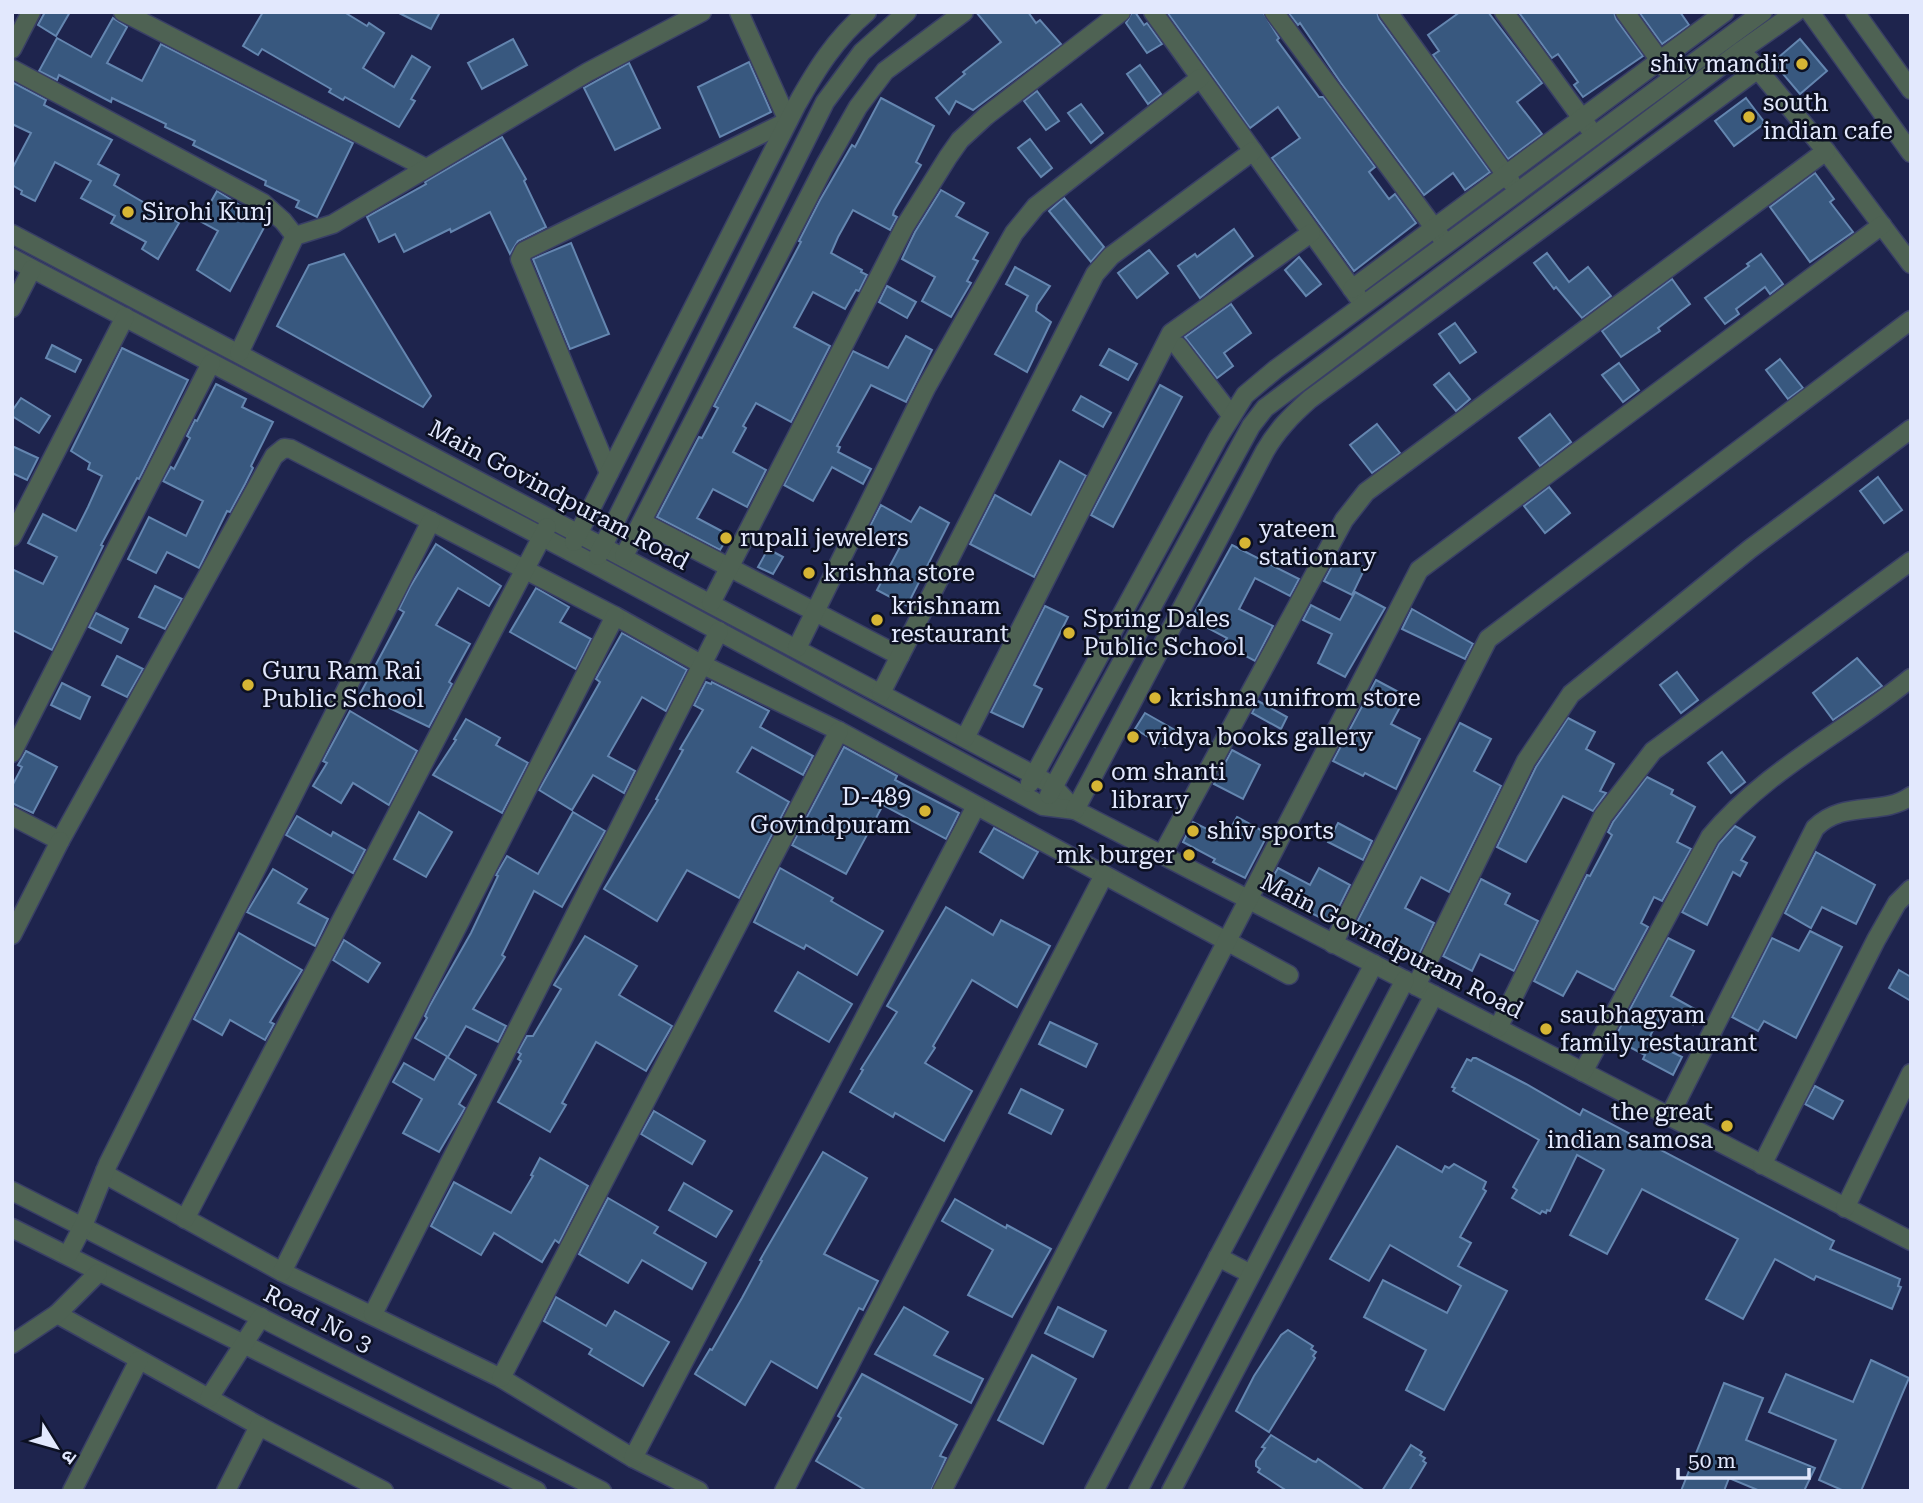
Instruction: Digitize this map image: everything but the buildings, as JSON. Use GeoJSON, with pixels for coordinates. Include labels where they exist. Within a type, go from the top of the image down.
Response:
{"type":"FeatureCollection","features":[{"type":"Feature","properties":{"kind":"street"},"geometry":{"type":"LineString","coordinates":[[12,49],[31,12]]}},
{"type":"Feature","properties":{"kind":"street"},"geometry":{"type":"LineString","coordinates":[[122,12],[426,168]]}},
{"type":"Feature","properties":{"kind":"street"},"geometry":{"type":"LineString","coordinates":[[239,353],[295,236],[333,224],[587,72],[702,12]]}},
{"type":"Feature","properties":{"kind":"street"},"geometry":{"type":"LineString","coordinates":[[739,12],[788,121]]}},
{"type":"Feature","properties":{"kind":"street"},"geometry":{"type":"LineString","coordinates":[[570,551],[788,121],[827,54],[841,36],[867,12]]}},
{"type":"Feature","properties":{"kind":"street"},"geometry":{"type":"LineString","coordinates":[[594,564],[825,102],[862,52],[907,12]]}},
{"type":"Feature","properties":{"kind":"street"},"geometry":{"type":"LineString","coordinates":[[624,556],[818,179],[858,107],[885,71],[964,12]]}},
{"type":"Feature","properties":{"kind":"street"},"geometry":{"type":"LineString","coordinates":[[711,603],[905,226],[948,157],[960,140],[986,116],[1121,12]]}},
{"type":"Feature","properties":{"kind":"street"},"geometry":{"type":"LineString","coordinates":[[1153,12],[1364,306]]}},
{"type":"Feature","properties":{"kind":"street"},"geometry":{"type":"LineString","coordinates":[[1274,12],[1447,245]]}},
{"type":"Feature","properties":{"kind":"street"},"geometry":{"type":"LineString","coordinates":[[1388,12],[1518,192]]}},
{"type":"Feature","properties":{"kind":"street"},"geometry":{"type":"LineString","coordinates":[[1504,12],[1594,136]]}},
{"type":"Feature","properties":{"kind":"street"},"geometry":{"type":"LineString","coordinates":[[1625,12],[1673,78]]}},
{"type":"Feature","properties":{"kind":"street"},"geometry":{"type":"LineString","coordinates":[[1352,289],[1725,12]]}},
{"type":"Feature","properties":{"kind":"street"},"geometry":{"type":"LineString","coordinates":[[1043,806],[1251,426],[1265,408],[1742,50],[1797,12]]}},
{"type":"Feature","properties":{"kind":"street"},"geometry":{"type":"LineString","coordinates":[[1810,12],[1911,153]]}},
{"type":"Feature","properties":{"kind":"street"},"geometry":{"type":"LineString","coordinates":[[1855,12],[1911,90]]}},
{"type":"Feature","properties":{"kind":"street"},"geometry":{"type":"LineString","coordinates":[[1024,796],[1231,415],[1245,395],[1276,369],[1731,35],[1751,16],[1759,38]]}},
{"type":"Feature","properties":{"kind":"street"},"geometry":{"type":"LineString","coordinates":[[1731,35],[1826,151],[1911,264]]}},
{"type":"Feature","properties":{"kind":"street"},"geometry":{"type":"LineString","coordinates":[[12,69],[263,203],[295,236]]}},
{"type":"Feature","properties":{"kind":"street"},"geometry":{"type":"LineString","coordinates":[[1076,810],[1265,451],[1275,434],[1291,416],[1321,391],[1758,69]]}},
{"type":"Feature","properties":{"kind":"street"},"geometry":{"type":"LineString","coordinates":[[797,648],[926,388],[1014,233],[1036,206],[1200,78]]}},
{"type":"Feature","properties":{"kind":"street"},"geometry":{"type":"LineString","coordinates":[[609,473],[520,259],[521,254],[788,121]]}},
{"type":"Feature","properties":{"kind":"street"},"geometry":{"type":"LineString","coordinates":[[881,693],[1095,274],[1111,256],[1253,151]]}},
{"type":"Feature","properties":{"kind":"street"},"geometry":{"type":"LineString","coordinates":[[1162,855],[1344,520],[1366,492],[1826,151]]}},
{"type":"Feature","properties":{"kind":"street"},"geometry":{"type":"LineString","coordinates":[[942,1491],[1419,570],[1882,225]]}},
{"type":"Feature","properties":{"kind":"street"},"geometry":{"type":"LineString","coordinates":[[965,738],[1171,333],[1311,233]]}},
{"type":"Feature","properties":{"kind":"street","name":"Main Govindpuram Road"},"geometry":{"type":"LineString","coordinates":[[12,234],[1034,775],[1053,786],[1076,810],[1911,1241]]}},
{"type":"Feature","properties":{"kind":"street","name":"Main Govindpuram Road"},"geometry":{"type":"LineString","coordinates":[[12,258],[570,551],[1043,806],[1076,810]]}},
{"type":"Feature","properties":{"kind":"street"},"geometry":{"type":"LineString","coordinates":[[12,308],[32,269]]}},
{"type":"Feature","properties":{"kind":"street"},"geometry":{"type":"LineString","coordinates":[[12,537],[125,317]]}},
{"type":"Feature","properties":{"kind":"street"},"geometry":{"type":"LineString","coordinates":[[1334,944],[1488,639],[1911,320]]}},
{"type":"Feature","properties":{"kind":"street"},"geometry":{"type":"LineString","coordinates":[[1178,346],[1231,415]]}},
{"type":"Feature","properties":{"kind":"street"},"geometry":{"type":"LineString","coordinates":[[12,753],[211,363]]}},
{"type":"Feature","properties":{"kind":"street"},"geometry":{"type":"LineString","coordinates":[[1138,1491],[1317,1149],[1411,983],[1526,761],[1571,694],[1749,549],[1911,429]]}},
{"type":"Feature","properties":{"kind":"street"},"geometry":{"type":"LineString","coordinates":[[12,936],[60,841],[260,480],[279,451],[284,448],[615,616],[701,664],[839,731],[1289,975]]}},
{"type":"Feature","properties":{"kind":"street"},"geometry":{"type":"LineString","coordinates":[[185,1219],[551,518]]}},
{"type":"Feature","properties":{"kind":"street"},"geometry":{"type":"LineString","coordinates":[[68,1255],[105,1171],[431,521]]}},
{"type":"Feature","properties":{"kind":"street"},"geometry":{"type":"LineString","coordinates":[[642,522],[900,656]]}},
{"type":"Feature","properties":{"kind":"street"},"geometry":{"type":"LineString","coordinates":[[1498,1028],[1603,816],[1653,751],[1911,561]]}},
{"type":"Feature","properties":{"kind":"street"},"geometry":{"type":"LineString","coordinates":[[282,1272],[615,616]]}},
{"type":"Feature","properties":{"kind":"street"},"geometry":{"type":"LineString","coordinates":[[373,1314],[719,631]]}},
{"type":"Feature","properties":{"kind":"street"},"geometry":{"type":"LineString","coordinates":[[1583,1072],[1710,837],[1728,815],[1771,778],[1911,678]]}},
{"type":"Feature","properties":{"kind":"street"},"geometry":{"type":"LineString","coordinates":[[501,1378],[839,731]]}},
{"type":"Feature","properties":{"kind":"street"},"geometry":{"type":"LineString","coordinates":[[1669,1116],[1815,828],[1829,815],[1896,804],[1911,796]]}},
{"type":"Feature","properties":{"kind":"street"},"geometry":{"type":"LineString","coordinates":[[633,1458],[976,806]]}},
{"type":"Feature","properties":{"kind":"street"},"geometry":{"type":"LineString","coordinates":[[12,816],[60,841]]}},
{"type":"Feature","properties":{"kind":"street"},"geometry":{"type":"LineString","coordinates":[[784,1491],[1104,875]]}},
{"type":"Feature","properties":{"kind":"street"},"geometry":{"type":"LineString","coordinates":[[1762,1165],[1876,940],[1897,903],[1911,889]]}},
{"type":"Feature","properties":{"kind":"street"},"geometry":{"type":"LineString","coordinates":[[1094,1491],[1374,964]]}},
{"type":"Feature","properties":{"kind":"street"},"geometry":{"type":"LineString","coordinates":[[1171,1491],[1434,995]]}},
{"type":"Feature","properties":{"kind":"street"},"geometry":{"type":"LineString","coordinates":[[1845,1208],[1911,1073]]}},
{"type":"Feature","properties":{"kind":"street"},"geometry":{"type":"LineString","coordinates":[[1317,1149],[1345,1162]]}},
{"type":"Feature","properties":{"kind":"street"},"geometry":{"type":"LineString","coordinates":[[105,1171],[110,1177],[282,1272],[501,1378],[633,1458],[699,1491]]}},
{"type":"Feature","properties":{"kind":"street","name":"Road No 3"},"geometry":{"type":"LineString","coordinates":[[12,1191],[602,1491]]}},
{"type":"Feature","properties":{"kind":"street"},"geometry":{"type":"LineString","coordinates":[[12,1228],[537,1491]]}},
{"type":"Feature","properties":{"kind":"street"},"geometry":{"type":"LineString","coordinates":[[1218,1257],[1251,1274]]}},
{"type":"Feature","properties":{"kind":"street"},"geometry":{"type":"LineString","coordinates":[[12,1344],[57,1314],[98,1273]]}},
{"type":"Feature","properties":{"kind":"street"},"geometry":{"type":"LineString","coordinates":[[57,1314],[259,1426],[384,1491]]}},
{"type":"Feature","properties":{"kind":"street"},"geometry":{"type":"LineString","coordinates":[[209,1398],[261,1317]]}},
{"type":"Feature","properties":{"kind":"street"},"geometry":{"type":"LineString","coordinates":[[72,1491],[139,1360]]}},
{"type":"Feature","properties":{"kind":"street"},"geometry":{"type":"LineString","coordinates":[[226,1491],[259,1426]]}},
{"type":"Feature","properties":{"kind":"place","name":"shiv mandir"},"geometry":{"type":"Point","coordinates":[1802,64]}},
{"type":"Feature","properties":{"kind":"place","name":"south indian cafe"},"geometry":{"type":"Point","coordinates":[1749,117]}},
{"type":"Feature","properties":{"kind":"place","name":"Sirohi Kunj"},"geometry":{"type":"Point","coordinates":[128,212]}},
{"type":"Feature","properties":{"kind":"place","name":"rupali jewelers"},"geometry":{"type":"Point","coordinates":[726,538]}},
{"type":"Feature","properties":{"kind":"place","name":"yateen stationary"},"geometry":{"type":"Point","coordinates":[1245,543]}},
{"type":"Feature","properties":{"kind":"place","name":"krishna store"},"geometry":{"type":"Point","coordinates":[809,573]}},
{"type":"Feature","properties":{"kind":"place","name":"krishnam restaurant"},"geometry":{"type":"Point","coordinates":[877,620]}},
{"type":"Feature","properties":{"kind":"place","name":"Spring Dales Public School"},"geometry":{"type":"Point","coordinates":[1069,633]}},
{"type":"Feature","properties":{"kind":"place","name":"Guru Ram Rai Public School"},"geometry":{"type":"Point","coordinates":[248,685]}},
{"type":"Feature","properties":{"kind":"place","name":"krishna unifrom store"},"geometry":{"type":"Point","coordinates":[1155,698]}},
{"type":"Feature","properties":{"kind":"place","name":"vidya books gallery"},"geometry":{"type":"Point","coordinates":[1133,737]}},
{"type":"Feature","properties":{"kind":"place","name":"om shanti library"},"geometry":{"type":"Point","coordinates":[1097,786]}},
{"type":"Feature","properties":{"kind":"place","name":"D-489 Govindpuram"},"geometry":{"type":"Point","coordinates":[925,811]}},
{"type":"Feature","properties":{"kind":"place","name":"shiv sports"},"geometry":{"type":"Point","coordinates":[1193,831]}},
{"type":"Feature","properties":{"kind":"place","name":"mk burger"},"geometry":{"type":"Point","coordinates":[1189,855]}},
{"type":"Feature","properties":{"kind":"place","name":"saubhagyam family restaurant"},"geometry":{"type":"Point","coordinates":[1546,1029]}},
{"type":"Feature","properties":{"kind":"place","name":"the great indian samosa"},"geometry":{"type":"Point","coordinates":[1727,1126]}}]}
